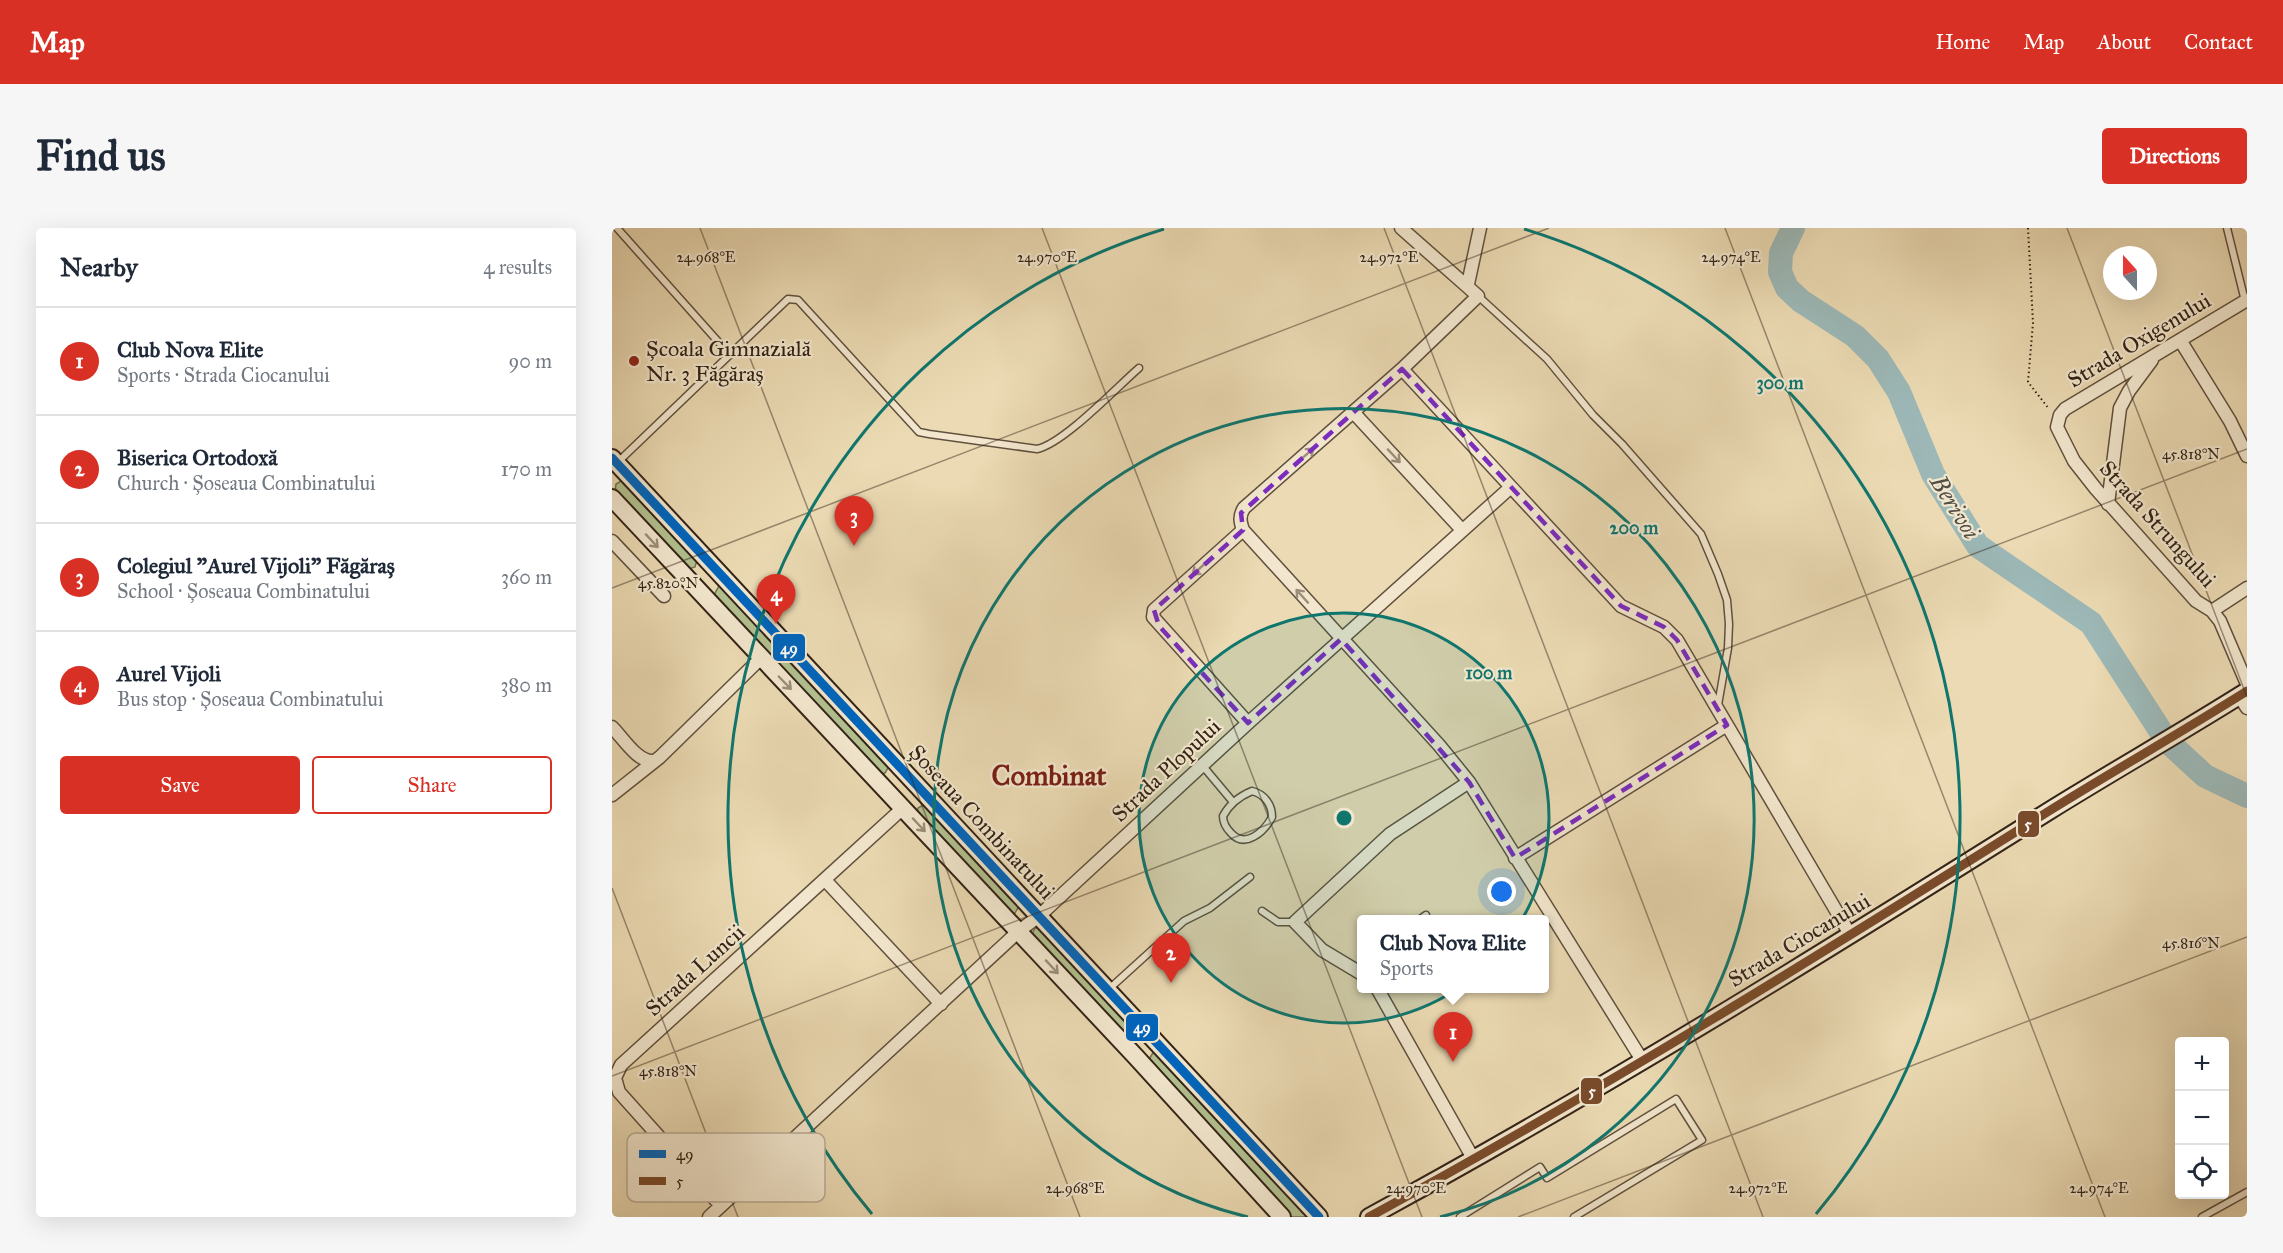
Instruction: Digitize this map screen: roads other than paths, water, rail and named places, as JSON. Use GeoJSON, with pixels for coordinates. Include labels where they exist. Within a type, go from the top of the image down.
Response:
{"type":"FeatureCollection","features":[{"type":"Feature","properties":{"kind":"main road","name":"Șoseaua Combinatului"},"geometry":{"type":"LineString","coordinates":[[614,463],[710,563],[1319,1217]]}},
{"type":"Feature","properties":{"kind":"main road"},"geometry":{"type":"LineString","coordinates":[[612,498],[1019,931],[1282,1217]]}},
{"type":"Feature","properties":{"kind":"main road"},"geometry":{"type":"LineString","coordinates":[[689,582],[710,563]]}},
{"type":"Feature","properties":{"kind":"main road","name":"Strada Ciocanului"},"geometry":{"type":"LineString","coordinates":[[1369,1217],[1474,1160],[1851,936],[2132,760],[2206,715],[2245,695]]}},
{"type":"Feature","properties":{"kind":"main road"},"geometry":{"type":"LineString","coordinates":[[903,808],[921,790]]}},
{"type":"Feature","properties":{"kind":"main road"},"geometry":{"type":"LineString","coordinates":[[1136,1058],[1155,1040]]}},
{"type":"Feature","properties":{"kind":"street"},"geometry":{"type":"LineString","coordinates":[[1401,228],[1468,284],[1478,296],[1354,413],[1244,508],[1240,521],[1243,530],[1439,745],[1469,782],[1642,1060]]}},
{"type":"Feature","properties":{"kind":"street"},"geometry":{"type":"LineString","coordinates":[[1468,284],[1480,228]]}},
{"type":"Feature","properties":{"kind":"street","name":"Strada Oxigenului"},"geometry":{"type":"LineString","coordinates":[[2058,421],[2066,409],[2246,300]]}},
{"type":"Feature","properties":{"kind":"street"},"geometry":{"type":"LineString","coordinates":[[2180,340],[2230,421],[2247,456]]}},
{"type":"Feature","properties":{"kind":"street"},"geometry":{"type":"LineString","coordinates":[[2108,504],[2120,408],[2129,391],[2156,354]]}},
{"type":"Feature","properties":{"kind":"street"},"geometry":{"type":"LineString","coordinates":[[1402,369],[1621,606],[1664,627],[1677,640],[1851,936]]}},
{"type":"Feature","properties":{"kind":"street"},"geometry":{"type":"LineString","coordinates":[[1354,413],[1462,530]]}},
{"type":"Feature","properties":{"kind":"street","name":"Strada Strungului"},"geometry":{"type":"LineString","coordinates":[[2058,421],[2058,431],[2074,460],[2108,504],[2196,602],[2212,611],[2220,621],[2245,695]]}},
{"type":"Feature","properties":{"kind":"street","name":"Strada Plopului"},"geometry":{"type":"LineString","coordinates":[[1019,931],[1039,916],[1248,723],[1511,487]]}},
{"type":"Feature","properties":{"kind":"street"},"geometry":{"type":"LineString","coordinates":[[1243,530],[1154,610],[1153,617],[1248,723]]}},
{"type":"Feature","properties":{"kind":"street"},"geometry":{"type":"LineString","coordinates":[[612,541],[663,596]]}},
{"type":"Feature","properties":{"kind":"street"},"geometry":{"type":"LineString","coordinates":[[2212,611],[2247,588]]}},
{"type":"Feature","properties":{"kind":"street"},"geometry":{"type":"LineString","coordinates":[[612,795],[654,761],[761,658]]}},
{"type":"Feature","properties":{"kind":"street"},"geometry":{"type":"LineString","coordinates":[[1515,858],[1727,725]]}},
{"type":"Feature","properties":{"kind":"street"},"geometry":{"type":"LineString","coordinates":[[612,727],[641,758],[648,762],[654,761]]}},
{"type":"Feature","properties":{"kind":"street"},"geometry":{"type":"LineString","coordinates":[[1357,971],[1322,950],[1295,922],[1390,834],[1469,782]]}},
{"type":"Feature","properties":{"kind":"street","name":"Strada Luncii"},"geometry":{"type":"LineString","coordinates":[[656,1133],[619,1092],[615,1078],[621,1065],[903,808]]}},
{"type":"Feature","properties":{"kind":"street"},"geometry":{"type":"LineString","coordinates":[[825,880],[941,1004]]}},
{"type":"Feature","properties":{"kind":"street"},"geometry":{"type":"LineString","coordinates":[[801,1133],[1019,931]]}},
{"type":"Feature","properties":{"kind":"street"},"geometry":{"type":"LineString","coordinates":[[1380,993],[1474,1160]]}},
{"type":"Feature","properties":{"kind":"street","name":"Strada Luncii"},"geometry":{"type":"LineString","coordinates":[[717,1202],[721,1206]]}},
{"type":"Feature","properties":{"kind":"street"},"geometry":{"type":"LineString","coordinates":[[709,1217],[725,1202]]}},
{"type":"Feature","properties":{"kind":"lane"},"geometry":{"type":"LineString","coordinates":[[617,228],[730,355]]}},
{"type":"Feature","properties":{"kind":"lane"},"geometry":{"type":"LineString","coordinates":[[2227,228],[2246,300]]}},
{"type":"Feature","properties":{"kind":"lane"},"geometry":{"type":"LineString","coordinates":[[1478,296],[1547,359],[1593,415],[1622,444],[1701,534],[1727,600],[1728,648],[1717,709]]}},
{"type":"Feature","properties":{"kind":"lane"},"geometry":{"type":"LineString","coordinates":[[614,463],[788,299],[798,300],[919,432],[1037,449],[1049,446],[1060,439],[1138,368]]}},
{"type":"Feature","properties":{"kind":"lane"},"geometry":{"type":"LineString","coordinates":[[1202,765],[1233,802]]}},
{"type":"Feature","properties":{"kind":"lane"},"geometry":{"type":"LineString","coordinates":[[1252,791],[1260,793],[1270,806],[1272,817],[1252,838],[1243,841],[1237,839],[1227,828],[1223,819],[1233,802],[1252,791]]}},
{"type":"Feature","properties":{"kind":"lane"},"geometry":{"type":"LineString","coordinates":[[1108,990],[1185,921],[1210,908],[1250,877]]}},
{"type":"Feature","properties":{"kind":"lane"},"geometry":{"type":"LineString","coordinates":[[1262,911],[1278,922],[1295,922]]}},
{"type":"Feature","properties":{"kind":"lane"},"geometry":{"type":"LineString","coordinates":[[1460,1217],[1540,1167],[1547,1178],[1676,1099],[1702,1140],[1574,1217]]}},
{"type":"Feature","properties":{"kind":"lane"},"geometry":{"type":"LineString","coordinates":[[2202,1217],[2247,1192]]}},
{"type":"Feature","properties":{"kind":"waterway","name":"Berivoi"},"geometry":{"type":"LineString","coordinates":[[1793,228],[1781,253],[1780,272],[1787,288],[1801,301],[1855,336],[1878,359],[1899,392],[1933,474],[1978,546],[2091,623],[2167,741],[2205,776],[2247,796]]}},
{"type":"Feature","properties":{"kind":"place","name":"Școala Gimnazială Nr. 3 Făgăraș"},"geometry":{"type":"Point","coordinates":[634,361]}},
{"type":"Feature","properties":{"kind":"place","name":"Colegiul \"Aurel Vijoli\" Făgăraș"},"geometry":{"type":"Point","coordinates":[854,546]}},
{"type":"Feature","properties":{"kind":"place","name":"Aurel Vijoli"},"geometry":{"type":"Point","coordinates":[776,624]}},
{"type":"Feature","properties":{"kind":"place","name":"Biserica Ortodoxă"},"geometry":{"type":"Point","coordinates":[1171,983]}},
{"type":"Feature","properties":{"kind":"place","name":"Club Nova Elite"},"geometry":{"type":"Point","coordinates":[1453,1062]}},
{"type":"Feature","properties":{"kind":"district","name":"Combinat"},"geometry":{"type":"Point","coordinates":[1049,775]}}]}
